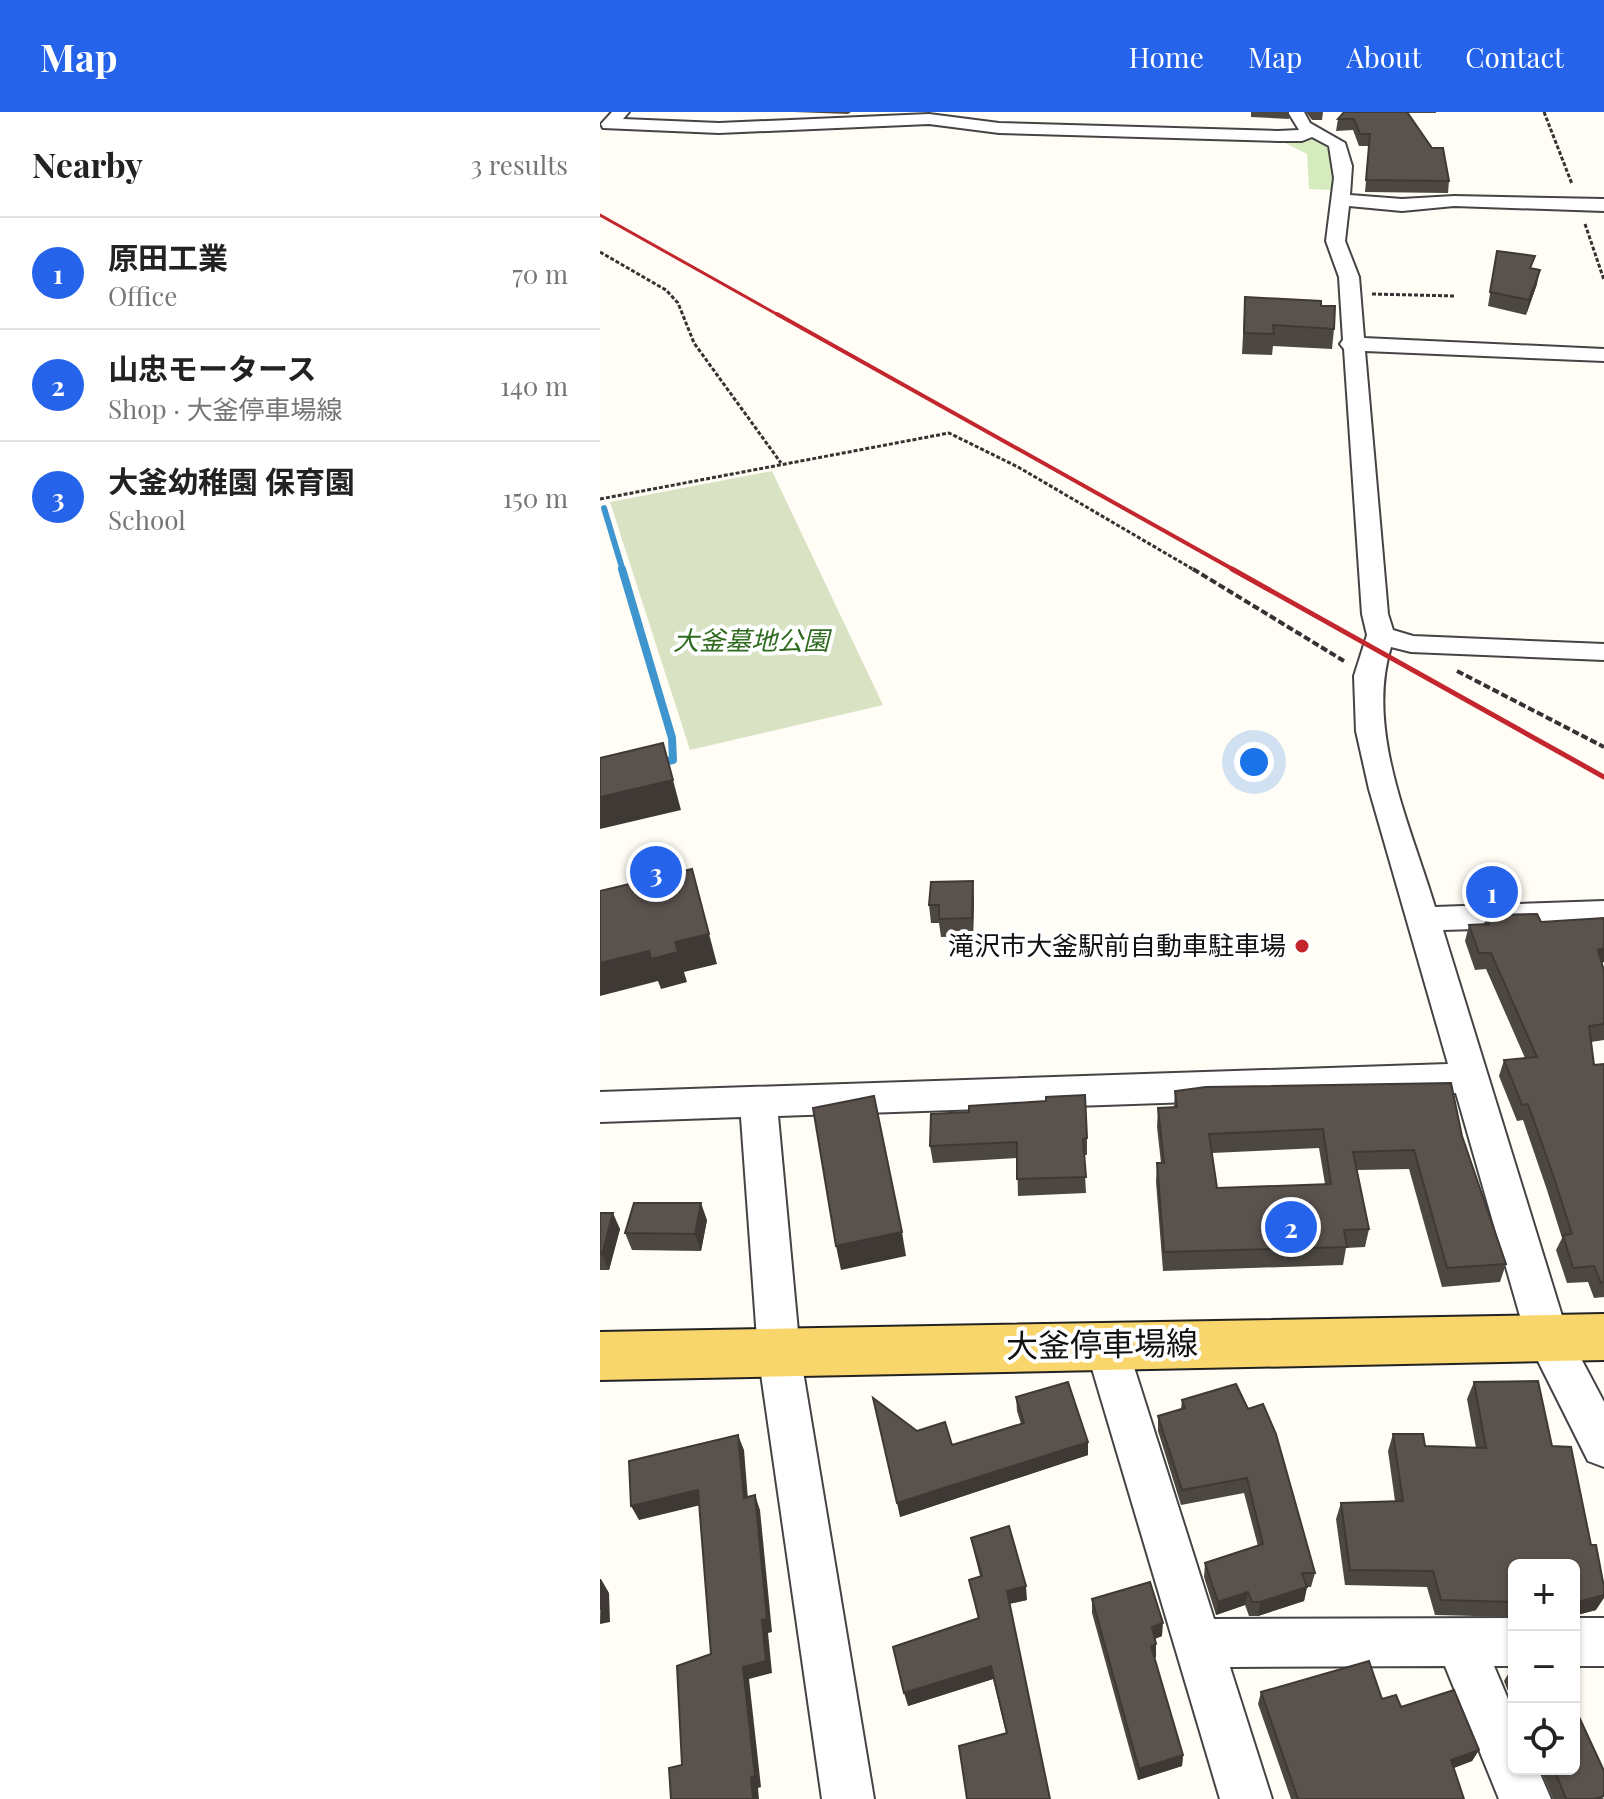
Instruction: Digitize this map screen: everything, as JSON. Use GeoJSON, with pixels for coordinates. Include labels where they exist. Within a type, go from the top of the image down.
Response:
{"type":"FeatureCollection","features":[{"type":"Feature","properties":{"kind":"main road","name":"大釜停車場線"},"geometry":{"type":"LineString","coordinates":[[600,1356],[1604,1337]]}},
{"type":"Feature","properties":{"kind":"street"},"geometry":{"type":"LineString","coordinates":[[621,112],[609,124],[719,128],[929,119],[1041,130],[1278,136],[1302,136],[1311,130]]}},
{"type":"Feature","properties":{"kind":"street"},"geometry":{"type":"LineString","coordinates":[[1296,112],[1303,126],[1336,143],[1344,175],[1334,237],[1349,277],[1351,344],[1375,614],[1381,635],[1368,676],[1374,746],[1422,919],[1547,1337],[1604,1446]]}},
{"type":"Feature","properties":{"kind":"street"},"geometry":{"type":"LineString","coordinates":[[1342,200],[1402,205],[1454,201],[1604,205]]}},
{"type":"Feature","properties":{"kind":"street"},"geometry":{"type":"LineString","coordinates":[[1351,344],[1604,355]]}},
{"type":"Feature","properties":{"kind":"street"},"geometry":{"type":"LineString","coordinates":[[1381,635],[1411,644],[1604,652]]}},
{"type":"Feature","properties":{"kind":"street"},"geometry":{"type":"LineString","coordinates":[[1422,919],[1604,913]]}},
{"type":"Feature","properties":{"kind":"street"},"geometry":{"type":"LineString","coordinates":[[600,1107],[1469,1078]]}},
{"type":"Feature","properties":{"kind":"street"},"geometry":{"type":"LineString","coordinates":[[758,1102],[779,1353],[848,1799]]}},
{"type":"Feature","properties":{"kind":"street"},"geometry":{"type":"LineString","coordinates":[[1106,1345],[1246,1799]]}},
{"type":"Feature","properties":{"kind":"street"},"geometry":{"type":"LineString","coordinates":[[1459,1642],[1525,1799]]}},
{"type":"Feature","properties":{"kind":"street"},"geometry":{"type":"LineString","coordinates":[[1199,1643],[1508,1642]]}},
{"type":"Feature","properties":{"kind":"street"},"geometry":{"type":"LineString","coordinates":[[1580,1642],[1604,1642]]}},
{"type":"Feature","properties":{"kind":"path"},"geometry":{"type":"LineString","coordinates":[[600,252],[666,290],[678,303],[694,343],[781,463]]}},
{"type":"Feature","properties":{"kind":"path"},"geometry":{"type":"LineString","coordinates":[[1350,293],[1455,296]]}},
{"type":"Feature","properties":{"kind":"path"},"geometry":{"type":"LineString","coordinates":[[600,499],[949,433],[1018,467],[1255,605],[1368,676]]}},
{"type":"Feature","properties":{"kind":"path"},"geometry":{"type":"LineString","coordinates":[[1411,644],[1604,747]]}},
{"type":"Feature","properties":{"kind":"green space"},"geometry":{"type":"Polygon","coordinates":[[[1309,137],[1328,147],[1334,165],[1332,190],[1309,189],[1307,154],[1275,138],[1309,137]]]}},
{"type":"Feature","properties":{"kind":"green space","name":"大釜墓地公園"},"geometry":{"type":"Polygon","coordinates":[[[772,471],[883,705],[690,750],[610,502],[772,471]]]}},
{"type":"Feature","properties":{"kind":"building"},"geometry":{"type":"Polygon","coordinates":[[[1344,112],[1407,112],[1432,148],[1443,148],[1449,181],[1366,180],[1370,134],[1360,134],[1354,119],[1338,119],[1344,112]]]}},
{"type":"Feature","properties":{"kind":"building"},"geometry":{"type":"Polygon","coordinates":[[[1497,251],[1535,256],[1530,268],[1540,270],[1529,300],[1490,292],[1497,251]]]}},
{"type":"Feature","properties":{"kind":"building"},"geometry":{"type":"Polygon","coordinates":[[[1245,297],[1321,301],[1321,306],[1335,306],[1334,329],[1273,325],[1274,334],[1244,333],[1245,297]]]}},
{"type":"Feature","properties":{"kind":"building"},"geometry":{"type":"Polygon","coordinates":[[[663,743],[673,780],[600,797],[600,758],[663,743]]]}},
{"type":"Feature","properties":{"kind":"building"},"geometry":{"type":"Polygon","coordinates":[[[692,869],[709,934],[675,942],[678,952],[651,959],[649,951],[600,963],[600,891],[692,869]]]}},
{"type":"Feature","properties":{"kind":"building"},"geometry":{"type":"Polygon","coordinates":[[[1503,872],[1509,892],[1477,894],[1472,873],[1503,872]]]}},
{"type":"Feature","properties":{"kind":"building"},"geometry":{"type":"Polygon","coordinates":[[[973,881],[972,918],[939,919],[939,905],[929,905],[931,882],[973,881]]]}},
{"type":"Feature","properties":{"kind":"building"},"geometry":{"type":"Polygon","coordinates":[[[1537,914],[1541,922],[1604,918],[1604,948],[1598,950],[1604,971],[1604,1024],[1589,1026],[1594,1065],[1604,1064],[1604,1282],[1601,1283],[1594,1266],[1573,1268],[1563,1235],[1572,1234],[1553,1175],[1528,1104],[1522,1105],[1504,1060],[1537,1057],[1491,953],[1479,953],[1469,925],[1489,924],[1487,915],[1537,914]]]}},
{"type":"Feature","properties":{"kind":"building"},"geometry":{"type":"Polygon","coordinates":[[[1451,1083],[1462,1136],[1506,1264],[1447,1268],[1414,1150],[1353,1152],[1369,1229],[1344,1230],[1347,1247],[1164,1252],[1157,1163],[1164,1163],[1158,1108],[1177,1107],[1175,1091],[1206,1087],[1451,1083]],[[1323,1129],[1209,1134],[1217,1188],[1331,1184],[1323,1129]]]}},
{"type":"Feature","properties":{"kind":"building"},"geometry":{"type":"Polygon","coordinates":[[[1085,1095],[1087,1138],[1083,1139],[1086,1177],[1017,1179],[1017,1142],[930,1146],[931,1114],[969,1112],[969,1106],[1085,1095]]]}},
{"type":"Feature","properties":{"kind":"building"},"geometry":{"type":"Polygon","coordinates":[[[874,1096],[902,1232],[836,1246],[813,1108],[874,1096]]]}},
{"type":"Feature","properties":{"kind":"building"},"geometry":{"type":"Polygon","coordinates":[[[634,1203],[701,1203],[695,1234],[625,1233],[634,1203]]]}},
{"type":"Feature","properties":{"kind":"building"},"geometry":{"type":"Polygon","coordinates":[[[600,1213],[613,1213],[602,1254],[600,1254],[600,1213]]]}},
{"type":"Feature","properties":{"kind":"building"},"geometry":{"type":"Polygon","coordinates":[[[1538,1381],[1552,1446],[1571,1447],[1591,1545],[1596,1545],[1604,1587],[1604,1595],[1581,1601],[1580,1610],[1580,1559],[1508,1559],[1508,1602],[1441,1600],[1433,1571],[1350,1570],[1341,1503],[1403,1501],[1393,1434],[1423,1434],[1425,1446],[1486,1448],[1474,1382],[1538,1381]]]}},
{"type":"Feature","properties":{"kind":"building"},"geometry":{"type":"Polygon","coordinates":[[[1068,1382],[1088,1442],[897,1503],[873,1398],[917,1431],[945,1422],[952,1445],[1024,1423],[1016,1397],[1068,1382]]]}},
{"type":"Feature","properties":{"kind":"building"},"geometry":{"type":"Polygon","coordinates":[[[1236,1384],[1248,1409],[1263,1404],[1276,1434],[1315,1573],[1302,1573],[1307,1587],[1260,1602],[1252,1602],[1248,1592],[1218,1602],[1205,1563],[1263,1544],[1247,1478],[1182,1490],[1158,1416],[1185,1408],[1182,1400],[1236,1384]]]}},
{"type":"Feature","properties":{"kind":"building"},"geometry":{"type":"Polygon","coordinates":[[[738,1435],[744,1498],[755,1495],[767,1619],[762,1620],[766,1661],[743,1667],[755,1776],[751,1777],[753,1799],[671,1799],[669,1768],[682,1765],[677,1666],[711,1654],[698,1490],[631,1506],[629,1461],[738,1435]]]}},
{"type":"Feature","properties":{"kind":"building"},"geometry":{"type":"Polygon","coordinates":[[[1009,1526],[1026,1586],[1007,1591],[1050,1799],[967,1799],[959,1746],[1007,1733],[991,1666],[904,1693],[893,1647],[979,1618],[969,1580],[982,1576],[971,1538],[1009,1526]]]}},
{"type":"Feature","properties":{"kind":"building"},"geometry":{"type":"Polygon","coordinates":[[[1150,1582],[1163,1623],[1152,1627],[1156,1644],[1151,1646],[1183,1755],[1139,1769],[1092,1599],[1150,1582]]]}},
{"type":"Feature","properties":{"kind":"building"},"geometry":{"type":"Polygon","coordinates":[[[1369,1661],[1382,1699],[1396,1695],[1401,1707],[1454,1690],[1479,1750],[1451,1760],[1464,1799],[1298,1799],[1261,1692],[1369,1661]]]}},
{"type":"Feature","properties":{"kind":"building"},"geometry":{"type":"Polygon","coordinates":[[[1580,1719],[1604,1771],[1604,1796],[1566,1799],[1556,1775],[1580,1775],[1580,1719]]]}},
{"type":"Feature","properties":{"kind":"waterway"},"geometry":{"type":"LineString","coordinates":[[604,508],[623,571]]}},
{"type":"Feature","properties":{"kind":"waterway"},"geometry":{"type":"LineString","coordinates":[[622,569],[672,738],[673,760],[658,763]]}},
{"type":"Feature","properties":{"kind":"railway"},"geometry":{"type":"LineString","coordinates":[[600,215],[780,316]]}},
{"type":"Feature","properties":{"kind":"railway"},"geometry":{"type":"LineString","coordinates":[[777,314],[1236,571]]}},
{"type":"Feature","properties":{"kind":"railway"},"geometry":{"type":"LineString","coordinates":[[1232,569],[1604,777]]}},
{"type":"Feature","properties":{"kind":"place","name":"大釜幼稚園 保育園"},"geometry":{"type":"Point","coordinates":[656,872]}},
{"type":"Feature","properties":{"kind":"place","name":"原田工業"},"geometry":{"type":"Point","coordinates":[1492,892]}},
{"type":"Feature","properties":{"kind":"place","name":"滝沢市大釜駅前自動車駐車場"},"geometry":{"type":"Point","coordinates":[1302,946]}},
{"type":"Feature","properties":{"kind":"place","name":"山忠モータース"},"geometry":{"type":"Point","coordinates":[1291,1227]}}]}
